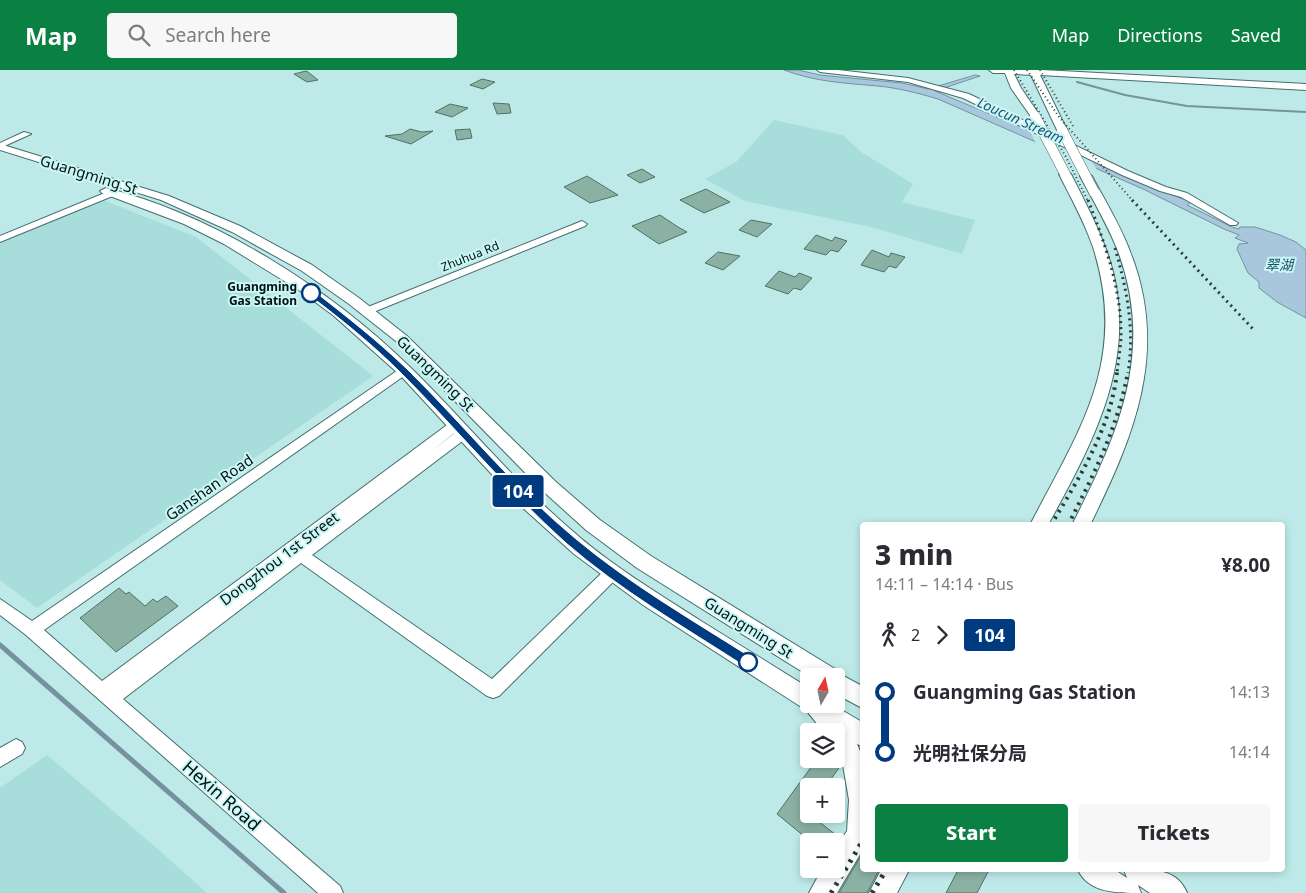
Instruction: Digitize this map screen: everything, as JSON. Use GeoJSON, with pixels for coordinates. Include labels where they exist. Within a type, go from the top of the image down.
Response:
{"type":"FeatureCollection","features":[{"type":"Feature","properties":{"kind":"main road"},"geometry":{"type":"LineString","coordinates":[[993,70],[1306,82]]}},
{"type":"Feature","properties":{"kind":"main road"},"geometry":{"type":"LineString","coordinates":[[1008,70],[1016,88],[1035,116],[1093,231],[1104,262],[1112,312],[1112,349],[1104,388],[1090,431],[1041,522]]}},
{"type":"Feature","properties":{"kind":"main road"},"geometry":{"type":"LineString","coordinates":[[982,71],[1004,78],[1016,88]]}},
{"type":"Feature","properties":{"kind":"main road"},"geometry":{"type":"LineString","coordinates":[[1033,71],[1094,192]]}},
{"type":"Feature","properties":{"kind":"main road"},"geometry":{"type":"LineString","coordinates":[[1043,90],[1043,83],[1052,78],[1088,73],[1306,87]]}},
{"type":"Feature","properties":{"kind":"main road","name":"Guangming St"},"geometry":{"type":"LineString","coordinates":[[0,147],[141,189],[212,217],[260,241],[307,268],[367,311],[426,362],[550,487],[593,524],[644,562],[816,668]]}},
{"type":"Feature","properties":{"kind":"main road","name":"Guangming St"},"geometry":{"type":"LineString","coordinates":[[0,159],[148,206],[196,226],[275,269],[334,310],[404,370],[548,521],[612,573],[800,695]]}},
{"type":"Feature","properties":{"kind":"main road"},"geometry":{"type":"LineString","coordinates":[[1081,166],[1116,233],[1129,265],[1137,299],[1141,336],[1138,377],[1129,420],[1111,466],[1083,522]]}},
{"type":"Feature","properties":{"kind":"main road"},"geometry":{"type":"LineString","coordinates":[[845,681],[860,685]]}},
{"type":"Feature","properties":{"kind":"main road","name":"Guangming St"},"geometry":{"type":"LineString","coordinates":[[845,686],[860,697]]}},
{"type":"Feature","properties":{"kind":"main road"},"geometry":{"type":"LineString","coordinates":[[823,713],[842,736],[855,763],[860,784]]}},
{"type":"Feature","properties":{"kind":"main road"},"geometry":{"type":"LineString","coordinates":[[828,713],[860,734]]}},
{"type":"Feature","properties":{"kind":"main road"},"geometry":{"type":"LineString","coordinates":[[822,893],[860,833]]}},
{"type":"Feature","properties":{"kind":"main road"},"geometry":{"type":"LineString","coordinates":[[882,893],[895,872]]}},
{"type":"Feature","properties":{"kind":"main road"},"geometry":{"type":"LineString","coordinates":[[1094,872],[1128,893]]}},
{"type":"Feature","properties":{"kind":"main road"},"geometry":{"type":"LineString","coordinates":[[1140,872],[1174,893]]}},
{"type":"Feature","properties":{"kind":"street"},"geometry":{"type":"LineString","coordinates":[[820,70],[908,80],[952,91],[988,106],[1132,176],[1184,195],[1233,223]]}},
{"type":"Feature","properties":{"kind":"street"},"geometry":{"type":"LineString","coordinates":[[0,147],[27,134]]}},
{"type":"Feature","properties":{"kind":"street"},"geometry":{"type":"LineString","coordinates":[[0,239],[112,193]]}},
{"type":"Feature","properties":{"kind":"street","name":"Zhuhua Rd"},"geometry":{"type":"LineString","coordinates":[[367,311],[582,224]]}},
{"type":"Feature","properties":{"kind":"street","name":"Ganshan Road"},"geometry":{"type":"LineString","coordinates":[[32,630],[404,370]]}},
{"type":"Feature","properties":{"kind":"street","name":"Dongzhou 1st Street"},"geometry":{"type":"LineString","coordinates":[[106,694],[460,429]]}},
{"type":"Feature","properties":{"kind":"street"},"geometry":{"type":"LineString","coordinates":[[296,552],[493,690],[612,573]]}},
{"type":"Feature","properties":{"kind":"street","name":"Hexin Road"},"geometry":{"type":"LineString","coordinates":[[0,606],[32,630],[333,893]]}},
{"type":"Feature","properties":{"kind":"street"},"geometry":{"type":"LineString","coordinates":[[0,758],[16,748]]}},
{"type":"Feature","properties":{"kind":"shaded area"},"geometry":{"type":"Polygon","coordinates":[[[774,120],[843,135],[861,152],[913,184],[902,202],[975,220],[962,254],[871,227],[745,201],[705,179],[736,162],[774,120]]]}},
{"type":"Feature","properties":{"kind":"shaded area"},"geometry":{"type":"Polygon","coordinates":[[[103,200],[196,237],[373,376],[37,608],[0,580],[0,243],[103,200]]]}},
{"type":"Feature","properties":{"kind":"shaded area"},"geometry":{"type":"Polygon","coordinates":[[[47,755],[207,893],[0,893],[0,788],[47,755]]]}},
{"type":"Feature","properties":{"kind":"water","name":"翠湖"},"geometry":{"type":"Polygon","coordinates":[[[784,70],[798,70],[820,75],[902,83],[928,89],[975,75],[980,76],[935,91],[1023,128],[1128,178],[1191,202],[1187,205],[1232,227],[1239,229],[1240,227],[1255,227],[1296,242],[1306,250],[1306,318],[1277,302],[1259,288],[1259,282],[1248,273],[1237,249],[1239,244],[1248,243],[1235,238],[1239,235],[1143,189],[938,99],[893,88],[819,80],[784,70]]]}},
{"type":"Feature","properties":{"kind":"pier"},"geometry":{"type":"Polygon","coordinates":[[[1028,127],[1089,157],[1099,173],[1037,146],[1028,127]]]}},
{"type":"Feature","properties":{"kind":"building"},"geometry":{"type":"Polygon","coordinates":[[[306,71],[318,80],[307,82],[294,74],[306,71]]]}},
{"type":"Feature","properties":{"kind":"building"},"geometry":{"type":"Polygon","coordinates":[[[482,79],[495,82],[483,89],[470,85],[482,79]]]}},
{"type":"Feature","properties":{"kind":"building"},"geometry":{"type":"Polygon","coordinates":[[[493,103],[509,104],[511,113],[497,114],[493,103]]]}},
{"type":"Feature","properties":{"kind":"building"},"geometry":{"type":"Polygon","coordinates":[[[450,104],[468,108],[452,117],[435,112],[450,104]]]}},
{"type":"Feature","properties":{"kind":"building"},"geometry":{"type":"Polygon","coordinates":[[[410,129],[422,132],[433,131],[411,144],[385,136],[402,134],[410,129]]]}},
{"type":"Feature","properties":{"kind":"building"},"geometry":{"type":"Polygon","coordinates":[[[470,129],[472,138],[457,140],[455,130],[470,129]]]}},
{"type":"Feature","properties":{"kind":"building"},"geometry":{"type":"Polygon","coordinates":[[[642,169],[655,177],[640,183],[627,175],[642,169]]]}},
{"type":"Feature","properties":{"kind":"building"},"geometry":{"type":"Polygon","coordinates":[[[587,176],[618,195],[590,203],[564,187],[587,176]]]}},
{"type":"Feature","properties":{"kind":"building"},"geometry":{"type":"Polygon","coordinates":[[[706,189],[730,202],[704,213],[680,200],[706,189]]]}},
{"type":"Feature","properties":{"kind":"building"},"geometry":{"type":"Polygon","coordinates":[[[660,215],[687,232],[659,244],[632,226],[660,215]]]}},
{"type":"Feature","properties":{"kind":"building"},"geometry":{"type":"Polygon","coordinates":[[[751,220],[772,224],[757,237],[739,230],[751,220]]]}},
{"type":"Feature","properties":{"kind":"building"},"geometry":{"type":"Polygon","coordinates":[[[816,235],[832,241],[835,237],[847,241],[838,252],[831,250],[826,255],[804,249],[816,235]]]}},
{"type":"Feature","properties":{"kind":"building"},"geometry":{"type":"Polygon","coordinates":[[[872,250],[889,257],[891,253],[905,257],[896,268],[889,266],[884,272],[861,265],[872,250]]]}},
{"type":"Feature","properties":{"kind":"building"},"geometry":{"type":"Polygon","coordinates":[[[718,252],[740,256],[723,270],[705,263],[718,252]]]}},
{"type":"Feature","properties":{"kind":"building"},"geometry":{"type":"Polygon","coordinates":[[[779,271],[795,277],[799,273],[812,278],[801,290],[794,288],[788,294],[765,286],[779,271]]]}},
{"type":"Feature","properties":{"kind":"building"},"geometry":{"type":"Polygon","coordinates":[[[119,588],[126,594],[129,592],[145,606],[153,599],[157,602],[166,596],[178,606],[116,652],[80,618],[119,588]]]}},
{"type":"Feature","properties":{"kind":"building"},"geometry":{"type":"Polygon","coordinates":[[[810,768],[839,768],[832,778],[803,778],[810,768]]]}},
{"type":"Feature","properties":{"kind":"building"},"geometry":{"type":"Polygon","coordinates":[[[800,782],[800,823],[821,823],[834,833],[800,833],[777,814],[800,782]]]}},
{"type":"Feature","properties":{"kind":"building"},"geometry":{"type":"Polygon","coordinates":[[[860,857],[860,872],[878,872],[867,893],[839,893],[860,857]]]}},
{"type":"Feature","properties":{"kind":"building"},"geometry":{"type":"Polygon","coordinates":[[[957,872],[988,872],[977,893],[946,893],[957,872]]]}},
{"type":"Feature","properties":{"kind":"waterway"},"geometry":{"type":"LineString","coordinates":[[1077,82],[1125,95],[1187,106],[1306,112]]}},
{"type":"Feature","properties":{"kind":"waterway"},"geometry":{"type":"LineString","coordinates":[[0,645],[284,893]]}},
{"type":"Feature","properties":{"kind":"railway"},"geometry":{"type":"LineString","coordinates":[[1014,70],[1066,157],[1088,201]]}},
{"type":"Feature","properties":{"kind":"railway"},"geometry":{"type":"LineString","coordinates":[[1027,70],[1059,117],[1133,201]]}},
{"type":"Feature","properties":{"kind":"railway"},"geometry":{"type":"LineString","coordinates":[[1040,70],[1073,126]]}},
{"type":"Feature","properties":{"kind":"railway"},"geometry":{"type":"LineString","coordinates":[[1088,200],[1106,249],[1118,300],[1121,344],[1117,373]]}},
{"type":"Feature","properties":{"kind":"railway"},"geometry":{"type":"LineString","coordinates":[[1132,200],[1253,329]]}},
{"type":"Feature","properties":{"kind":"railway"},"geometry":{"type":"LineString","coordinates":[[1115,248],[1129,310],[1131,341],[1128,373]]}},
{"type":"Feature","properties":{"kind":"railway"},"geometry":{"type":"LineString","coordinates":[[1053,522],[1083,471],[1101,433],[1114,393],[1117,372]]}},
{"type":"Feature","properties":{"kind":"railway"},"geometry":{"type":"LineString","coordinates":[[1069,522],[1104,451],[1118,412],[1128,372]]}},
{"type":"Feature","properties":{"kind":"railway"},"geometry":{"type":"LineString","coordinates":[[831,893],[860,845]]}},
{"type":"Feature","properties":{"kind":"railway"},"geometry":{"type":"LineString","coordinates":[[872,893],[885,872]]}},
{"type":"Feature","properties":{"kind":"bus line","name":"104"},"geometry":{"type":"LineString","coordinates":[[311,293],[358,329],[404,370],[527,501],[572,542],[625,582],[748,662]]}},
{"type":"Feature","properties":{"kind":"place","name":"Guangming Gas Station"},"geometry":{"type":"Point","coordinates":[311,293]}},
{"type":"Feature","properties":{"kind":"water label","name":"Loucun Stream"},"geometry":{"type":"Point","coordinates":[1021,120]}}]}
